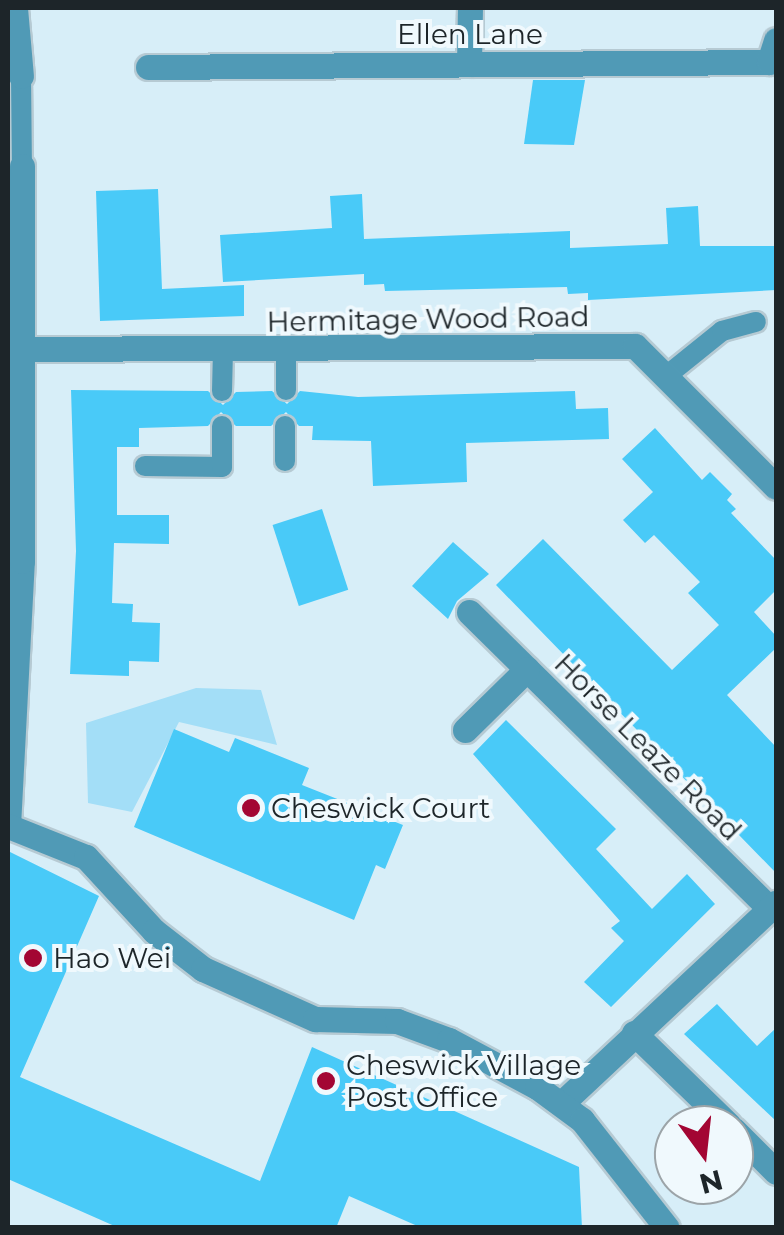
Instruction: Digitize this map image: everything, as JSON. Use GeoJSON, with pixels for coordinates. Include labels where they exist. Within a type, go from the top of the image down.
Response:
{"type":"FeatureCollection","features":[{"type":"Feature","properties":{"kind":"street"},"geometry":{"type":"LineString","coordinates":[[15,8],[21,76]]}},
{"type":"Feature","properties":{"kind":"street"},"geometry":{"type":"LineString","coordinates":[[470,8],[470,64]]}},
{"type":"Feature","properties":{"kind":"street","name":"Ellen Lane"},"geometry":{"type":"LineString","coordinates":[[148,66],[769,62],[776,40]]}},
{"type":"Feature","properties":{"kind":"street"},"geometry":{"type":"LineString","coordinates":[[22,166],[15,226],[22,348],[8,826],[86,857],[154,931],[203,968],[315,1020],[396,1021],[449,1040],[562,1103],[660,1225]]}},
{"type":"Feature","properties":{"kind":"street","name":"Hermitage Wood Road"},"geometry":{"type":"LineString","coordinates":[[22,348],[223,351],[635,346],[776,487]]}},
{"type":"Feature","properties":{"kind":"street","name":"Horse Leaze Road"},"geometry":{"type":"LineString","coordinates":[[469,612],[773,906],[562,1103]]}},
{"type":"Feature","properties":{"kind":"street","name":"Horse Leaze Road"},"geometry":{"type":"LineString","coordinates":[[465,730],[527,669]]}},
{"type":"Feature","properties":{"kind":"street"},"geometry":{"type":"LineString","coordinates":[[634,1033],[708,1105]]}},
{"type":"Feature","properties":{"kind":"street"},"geometry":{"type":"LineString","coordinates":[[754,1150],[776,1172]]}},
{"type":"Feature","properties":{"kind":"lane"},"geometry":{"type":"LineString","coordinates":[[21,76],[22,166]]}},
{"type":"Feature","properties":{"kind":"lane"},"geometry":{"type":"LineString","coordinates":[[665,377],[722,331],[756,322]]}},
{"type":"Feature","properties":{"kind":"lane"},"geometry":{"type":"LineString","coordinates":[[286,350],[286,390]]}},
{"type":"Feature","properties":{"kind":"lane"},"geometry":{"type":"LineString","coordinates":[[222,391],[223,351]]}},
{"type":"Feature","properties":{"kind":"lane"},"geometry":{"type":"LineString","coordinates":[[145,466],[222,467],[222,426]]}},
{"type":"Feature","properties":{"kind":"lane"},"geometry":{"type":"LineString","coordinates":[[285,426],[285,460]]}},
{"type":"Feature","properties":{"kind":"shaded area"},"geometry":{"type":"Polygon","coordinates":[[[196,688],[261,690],[277,745],[179,722],[132,812],[88,803],[86,723],[196,688]]]}},
{"type":"Feature","properties":{"kind":"building"},"geometry":{"type":"Polygon","coordinates":[[[533,80],[585,80],[574,145],[524,144],[533,80]]]}},
{"type":"Feature","properties":{"kind":"building"},"geometry":{"type":"Polygon","coordinates":[[[158,189],[162,289],[244,285],[244,316],[100,321],[96,191],[158,189]]]}},
{"type":"Feature","properties":{"kind":"building"},"geometry":{"type":"Polygon","coordinates":[[[362,194],[364,239],[570,231],[570,248],[668,244],[666,208],[698,206],[700,246],[776,246],[776,290],[588,300],[588,293],[568,294],[567,287],[385,291],[384,284],[364,285],[364,274],[223,282],[220,235],[332,228],[330,196],[362,194]]]}},
{"type":"Feature","properties":{"kind":"building"},"geometry":{"type":"Polygon","coordinates":[[[71,390],[208,391],[223,405],[236,392],[272,391],[287,404],[300,391],[358,397],[575,391],[576,409],[608,408],[609,439],[466,443],[467,482],[373,486],[371,441],[312,440],[313,426],[299,426],[286,412],[271,426],[236,426],[221,412],[208,426],[139,428],[139,447],[117,447],[117,515],[169,515],[169,544],[114,543],[112,603],[133,604],[132,622],[160,623],[159,662],[129,661],[129,676],[70,674],[76,551],[71,390]]]}},
{"type":"Feature","properties":{"kind":"building"},"geometry":{"type":"Polygon","coordinates":[[[655,428],[702,480],[710,472],[732,494],[727,500],[736,509],[731,513],[776,560],[776,590],[754,612],[776,636],[776,648],[727,695],[776,747],[776,873],[496,585],[543,539],[672,670],[719,625],[688,593],[700,582],[654,535],[645,543],[623,520],[653,492],[622,459],[655,428]]]}},
{"type":"Feature","properties":{"kind":"building"},"geometry":{"type":"Polygon","coordinates":[[[322,509],[348,590],[299,606],[273,525],[322,509]]]}},
{"type":"Feature","properties":{"kind":"building"},"geometry":{"type":"Polygon","coordinates":[[[453,542],[489,574],[457,601],[448,619],[412,586],[453,542]]]}},
{"type":"Feature","properties":{"kind":"building"},"geometry":{"type":"Polygon","coordinates":[[[506,720],[616,829],[596,849],[652,909],[687,874],[715,904],[611,1007],[584,982],[624,941],[611,928],[620,921],[473,754],[506,720]]]}},
{"type":"Feature","properties":{"kind":"building","name":"Cheswick Court"},"geometry":{"type":"Polygon","coordinates":[[[174,729],[229,752],[235,738],[309,768],[302,785],[403,825],[385,869],[376,865],[354,920],[134,827],[174,729]]]}},
{"type":"Feature","properties":{"kind":"building"},"geometry":{"type":"Polygon","coordinates":[[[8,851],[99,896],[20,1077],[260,1181],[312,1047],[579,1167],[582,1228],[422,1228],[349,1196],[336,1228],[119,1228],[8,1179],[8,851]]]}},
{"type":"Feature","properties":{"kind":"building"},"geometry":{"type":"Polygon","coordinates":[[[717,1004],[757,1046],[776,1028],[776,1121],[684,1034],[717,1004]]]}},
{"type":"Feature","properties":{"kind":"place","name":"Cheswick Court"},"geometry":{"type":"Point","coordinates":[251,808]}},
{"type":"Feature","properties":{"kind":"place","name":"Hao Wei"},"geometry":{"type":"Point","coordinates":[33,958]}},
{"type":"Feature","properties":{"kind":"place","name":"Cheswick Village Post Office"},"geometry":{"type":"Point","coordinates":[326,1081]}}]}
